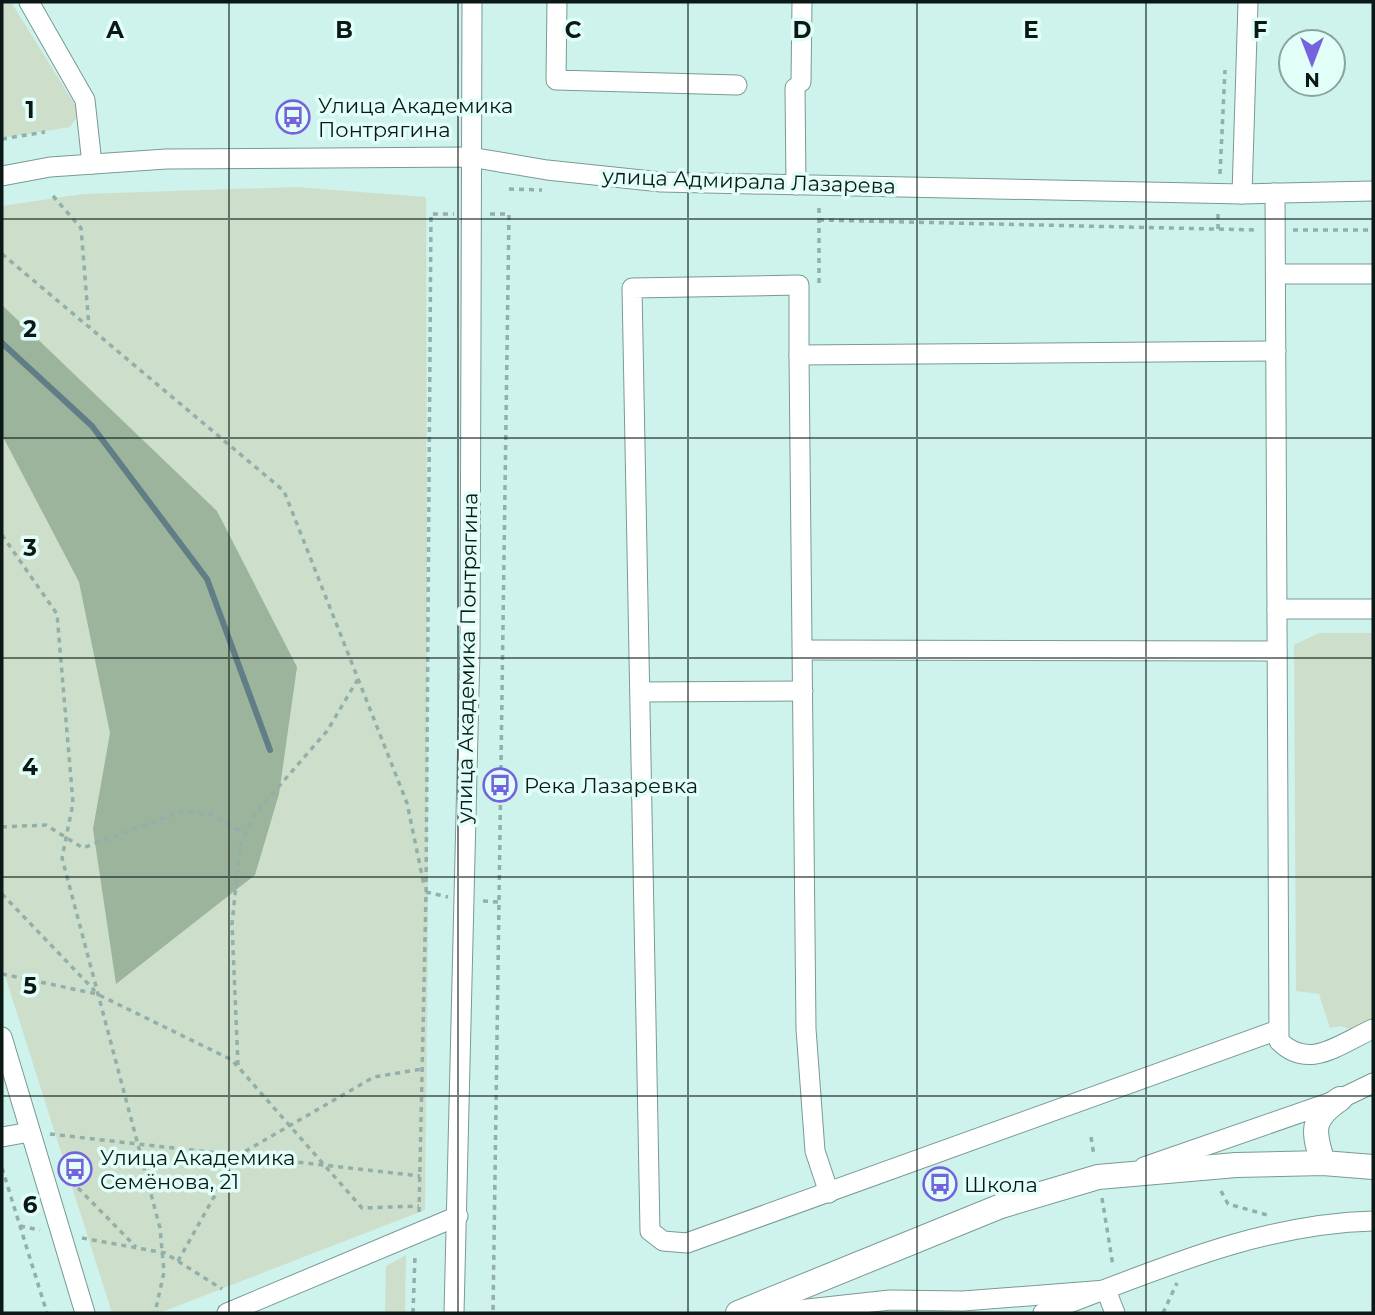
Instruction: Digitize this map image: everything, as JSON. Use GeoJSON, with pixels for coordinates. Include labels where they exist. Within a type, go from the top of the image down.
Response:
{"type":"FeatureCollection","features":[{"type":"Feature","properties":{"kind":"main road"},"geometry":{"type":"LineString","coordinates":[[1323,1163],[1315,1137],[1317,1122],[1321,1111],[1340,1099]]}},
{"type":"Feature","properties":{"kind":"main road"},"geometry":{"type":"LineString","coordinates":[[738,1313],[1001,1206],[1098,1177],[1126,1173],[1323,1163],[1373,1167]]}},
{"type":"Feature","properties":{"kind":"street"},"geometry":{"type":"LineString","coordinates":[[29,2],[85,100],[92,164]]}},
{"type":"Feature","properties":{"kind":"street","name":"улица Академика Понтрягина"},"geometry":{"type":"LineString","coordinates":[[454,1313],[470,649],[472,2]]}},
{"type":"Feature","properties":{"kind":"street"},"geometry":{"type":"LineString","coordinates":[[557,2],[556,80],[737,85]]}},
{"type":"Feature","properties":{"kind":"street"},"geometry":{"type":"LineString","coordinates":[[796,185],[802,2]]}},
{"type":"Feature","properties":{"kind":"street"},"geometry":{"type":"LineString","coordinates":[[1241,194],[1248,2]]}},
{"type":"Feature","properties":{"kind":"street","name":"улица Адмирала Лазарева"},"geometry":{"type":"LineString","coordinates":[[2,176],[92,164],[166,159],[470,158],[547,170],[662,182],[1219,194],[1373,191]]}},
{"type":"Feature","properties":{"kind":"street"},"geometry":{"type":"LineString","coordinates":[[1275,193],[1279,1041],[1292,1054],[1310,1057],[1373,1029]]}},
{"type":"Feature","properties":{"kind":"street"},"geometry":{"type":"LineString","coordinates":[[1276,274],[1373,274]]}},
{"type":"Feature","properties":{"kind":"street"},"geometry":{"type":"LineString","coordinates":[[829,1193],[815,1150],[806,1029],[799,285],[632,288],[650,1231],[663,1241],[687,1243],[829,1193],[1279,1030]]}},
{"type":"Feature","properties":{"kind":"street"},"geometry":{"type":"LineString","coordinates":[[799,355],[1276,351]]}},
{"type":"Feature","properties":{"kind":"street"},"geometry":{"type":"LineString","coordinates":[[1277,609],[1373,609]]}},
{"type":"Feature","properties":{"kind":"street"},"geometry":{"type":"LineString","coordinates":[[803,650],[1277,651]]}},
{"type":"Feature","properties":{"kind":"street"},"geometry":{"type":"LineString","coordinates":[[640,692],[803,691]]}},
{"type":"Feature","properties":{"kind":"street"},"geometry":{"type":"LineString","coordinates":[[2,1037],[85,1313]]}},
{"type":"Feature","properties":{"kind":"street"},"geometry":{"type":"LineString","coordinates":[[1126,1173],[1340,1099],[1373,1083]]}},
{"type":"Feature","properties":{"kind":"street"},"geometry":{"type":"LineString","coordinates":[[2,1137],[30,1132]]}},
{"type":"Feature","properties":{"kind":"street"},"geometry":{"type":"LineString","coordinates":[[227,1313],[458,1216]]}},
{"type":"Feature","properties":{"kind":"street"},"geometry":{"type":"LineString","coordinates":[[1043,1313],[1250,1238],[1310,1227],[1373,1223]]}},
{"type":"Feature","properties":{"kind":"street"},"geometry":{"type":"LineString","coordinates":[[771,1313],[890,1300],[963,1301],[1106,1290]]}},
{"type":"Feature","properties":{"kind":"street"},"geometry":{"type":"LineString","coordinates":[[1106,1290],[1115,1313]]}},
{"type":"Feature","properties":{"kind":"street"},"geometry":{"type":"LineString","coordinates":[[963,1301],[982,1313]]}},
{"type":"Feature","properties":{"kind":"path"},"geometry":{"type":"LineString","coordinates":[[1218,229],[1225,60]]}},
{"type":"Feature","properties":{"kind":"path"},"geometry":{"type":"LineString","coordinates":[[2,139],[45,132]]}},
{"type":"Feature","properties":{"kind":"path"},"geometry":{"type":"LineString","coordinates":[[509,189],[554,190]]}},
{"type":"Feature","properties":{"kind":"path"},"geometry":{"type":"LineString","coordinates":[[53,196],[81,228],[89,327]]}},
{"type":"Feature","properties":{"kind":"path"},"geometry":{"type":"LineString","coordinates":[[819,196],[819,288]]}},
{"type":"Feature","properties":{"kind":"path"},"geometry":{"type":"LineString","coordinates":[[413,1313],[420,1176],[426,894],[431,214],[509,214],[493,1313]]}},
{"type":"Feature","properties":{"kind":"path"},"geometry":{"type":"LineString","coordinates":[[819,220],[1373,230]]}},
{"type":"Feature","properties":{"kind":"path"},"geometry":{"type":"LineString","coordinates":[[2,254],[284,491],[407,803],[426,894]]}},
{"type":"Feature","properties":{"kind":"path"},"geometry":{"type":"LineString","coordinates":[[2,535],[57,614],[73,803],[64,836],[62,858],[165,1253],[155,1313]]}},
{"type":"Feature","properties":{"kind":"path"},"geometry":{"type":"LineString","coordinates":[[239,1067],[232,924],[240,846],[254,815],[327,731],[358,679]]}},
{"type":"Feature","properties":{"kind":"path"},"geometry":{"type":"LineString","coordinates":[[2,827],[46,825],[83,848],[183,811],[212,815],[245,834]]}},
{"type":"Feature","properties":{"kind":"path"},"geometry":{"type":"LineString","coordinates":[[2,894],[97,994]]}},
{"type":"Feature","properties":{"kind":"path"},"geometry":{"type":"LineString","coordinates":[[426,894],[498,902]]}},
{"type":"Feature","properties":{"kind":"path"},"geometry":{"type":"LineString","coordinates":[[2,974],[97,994],[232,1060],[362,1208],[419,1205]]}},
{"type":"Feature","properties":{"kind":"path"},"geometry":{"type":"LineString","coordinates":[[178,1261],[237,1156],[374,1077],[422,1069]]}},
{"type":"Feature","properties":{"kind":"path"},"geometry":{"type":"LineString","coordinates":[[30,1132],[420,1176]]}},
{"type":"Feature","properties":{"kind":"path"},"geometry":{"type":"LineString","coordinates":[[2,1168],[47,1313]]}},
{"type":"Feature","properties":{"kind":"path"},"geometry":{"type":"LineString","coordinates":[[78,1188],[137,1248]]}},
{"type":"Feature","properties":{"kind":"path"},"geometry":{"type":"LineString","coordinates":[[1221,1191],[1228,1203],[1275,1217]]}},
{"type":"Feature","properties":{"kind":"path"},"geometry":{"type":"LineString","coordinates":[[1106,1218],[1111,1249]]}},
{"type":"Feature","properties":{"kind":"path"},"geometry":{"type":"LineString","coordinates":[[20,1226],[165,1253],[222,1289]]}},
{"type":"Feature","properties":{"kind":"path"},"geometry":{"type":"LineString","coordinates":[[1163,1313],[1180,1276]]}},
{"type":"Feature","properties":{"kind":"green space"},"geometry":{"type":"Polygon","coordinates":[[[2,2],[11,2],[80,113],[70,127],[2,138],[2,2]]]}},
{"type":"Feature","properties":{"kind":"green space"},"geometry":{"type":"Polygon","coordinates":[[[296,187],[426,197],[428,945],[425,1210],[159,1313],[112,1313],[2,966],[2,206],[83,194],[296,187]]]}},
{"type":"Feature","properties":{"kind":"green space"},"geometry":{"type":"Polygon","coordinates":[[[2,305],[217,511],[297,667],[279,794],[255,875],[116,984],[93,829],[110,733],[79,582],[2,435],[2,305]]]}},
{"type":"Feature","properties":{"kind":"green space"},"geometry":{"type":"Polygon","coordinates":[[[1319,633],[1373,633],[1373,1021],[1353,1030],[1340,1026],[1330,1028],[1319,994],[1296,991],[1294,645],[1319,633]]]}},
{"type":"Feature","properties":{"kind":"green space"},"geometry":{"type":"Polygon","coordinates":[[[406,1255],[405,1313],[385,1313],[386,1266],[406,1255]]]}},
{"type":"Feature","properties":{"kind":"waterway"},"geometry":{"type":"LineString","coordinates":[[2,343],[92,426],[207,579],[270,750]]}},
{"type":"Feature","properties":{"kind":"place","name":"Улица Академика Понтрягина"},"geometry":{"type":"Point","coordinates":[293,117]}},
{"type":"Feature","properties":{"kind":"place","name":"Река Лазаревка"},"geometry":{"type":"Point","coordinates":[500,785]}},
{"type":"Feature","properties":{"kind":"place","name":"Улица Академика Семёнова, 21"},"geometry":{"type":"Point","coordinates":[75,1169]}},
{"type":"Feature","properties":{"kind":"place","name":"Школа"},"geometry":{"type":"Point","coordinates":[940,1184]}}]}
